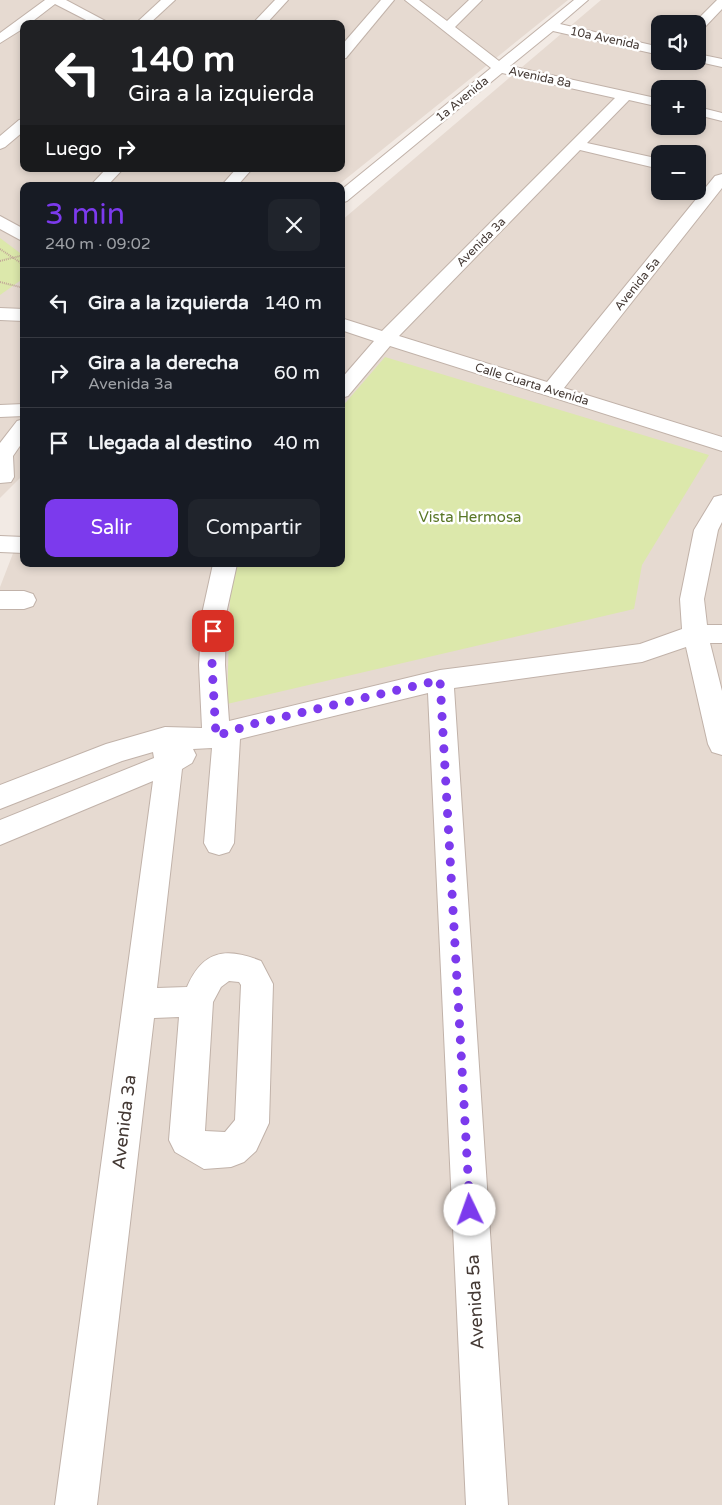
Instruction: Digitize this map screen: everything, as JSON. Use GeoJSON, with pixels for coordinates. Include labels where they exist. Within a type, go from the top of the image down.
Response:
{"type":"FeatureCollection","features":[{"type":"Feature","properties":{"kind":"street"},"geometry":{"type":"LineString","coordinates":[[27,20],[55,0],[97,20]]}},
{"type":"Feature","properties":{"kind":"street"},"geometry":{"type":"LineString","coordinates":[[146,20],[169,0]]}},
{"type":"Feature","properties":{"kind":"street"},"geometry":{"type":"LineString","coordinates":[[262,20],[282,0]]}},
{"type":"Feature","properties":{"kind":"street"},"geometry":{"type":"LineString","coordinates":[[345,50],[388,0]]}},
{"type":"Feature","properties":{"kind":"street","name":"Avenida 8a"},"geometry":{"type":"LineString","coordinates":[[411,0],[500,68],[651,101]]}},
{"type":"Feature","properties":{"kind":"street"},"geometry":{"type":"LineString","coordinates":[[447,28],[476,0]]}},
{"type":"Feature","properties":{"kind":"street","name":"1a Avenida"},"geometry":{"type":"LineString","coordinates":[[345,195],[582,0]]}},
{"type":"Feature","properties":{"kind":"street"},"geometry":{"type":"LineString","coordinates":[[706,18],[722,2]]}},
{"type":"Feature","properties":{"kind":"street"},"geometry":{"type":"LineString","coordinates":[[0,39],[20,25]]}},
{"type":"Feature","properties":{"kind":"street","name":"10a Avenida"},"geometry":{"type":"LineString","coordinates":[[550,26],[651,48]]}},
{"type":"Feature","properties":{"kind":"street"},"geometry":{"type":"LineString","coordinates":[[706,60],[722,63]]}},
{"type":"Feature","properties":{"kind":"street","name":"Avenida 3a"},"geometry":{"type":"LineString","coordinates":[[345,387],[386,338],[625,96]]}},
{"type":"Feature","properties":{"kind":"street"},"geometry":{"type":"LineString","coordinates":[[706,113],[722,117]]}},
{"type":"Feature","properties":{"kind":"street"},"geometry":{"type":"LineString","coordinates":[[0,144],[20,126]]}},
{"type":"Feature","properties":{"kind":"street"},"geometry":{"type":"LineString","coordinates":[[576,145],[651,162]]}},
{"type":"Feature","properties":{"kind":"street"},"geometry":{"type":"LineString","coordinates":[[102,182],[112,172]]}},
{"type":"Feature","properties":{"kind":"street"},"geometry":{"type":"LineString","coordinates":[[233,182],[241,172]]}},
{"type":"Feature","properties":{"kind":"street","name":"Avenida 5a"},"geometry":{"type":"LineString","coordinates":[[552,390],[716,178]]}},
{"type":"Feature","properties":{"kind":"street"},"geometry":{"type":"LineString","coordinates":[[0,221],[20,234]]}},
{"type":"Feature","properties":{"kind":"street"},"geometry":{"type":"LineString","coordinates":[[0,314],[20,315]]}},
{"type":"Feature","properties":{"kind":"street","name":"Calle Cuarta Avenida"},"geometry":{"type":"LineString","coordinates":[[345,325],[722,444]]}},
{"type":"Feature","properties":{"kind":"street"},"geometry":{"type":"LineString","coordinates":[[0,411],[20,410]]}},
{"type":"Feature","properties":{"kind":"street"},"geometry":{"type":"LineString","coordinates":[[2,480],[2,456],[20,431]]}},
{"type":"Feature","properties":{"kind":"street"},"geometry":{"type":"LineString","coordinates":[[2,480],[20,463]]}},
{"type":"Feature","properties":{"kind":"street"},"geometry":{"type":"LineString","coordinates":[[722,502],[706,530],[692,599],[695,634],[712,663],[722,744]]}},
{"type":"Feature","properties":{"kind":"street"},"geometry":{"type":"LineString","coordinates":[[0,544],[20,545]]}},
{"type":"Feature","properties":{"kind":"street"},"geometry":{"type":"LineString","coordinates":[[220,843],[212,665],[214,614],[224,567]]}},
{"type":"Feature","properties":{"kind":"street"},"geometry":{"type":"LineString","coordinates":[[0,797],[116,752],[167,751],[253,724],[440,680],[642,653],[695,634],[722,634]]}},
{"type":"Feature","properties":{"kind":"street"},"geometry":{"type":"LineString","coordinates":[[642,653],[712,663]]}},
{"type":"Feature","properties":{"kind":"street","name":"Avenida 5a"},"geometry":{"type":"LineString","coordinates":[[440,680],[487,1505]]}},
{"type":"Feature","properties":{"kind":"street"},"geometry":{"type":"LineString","coordinates":[[0,833],[125,780],[167,751]]}},
{"type":"Feature","properties":{"kind":"street","name":"Avenida 3a"},"geometry":{"type":"LineString","coordinates":[[76,1505],[139,1003],[167,751]]}},
{"type":"Feature","properties":{"kind":"street"},"geometry":{"type":"LineString","coordinates":[[234,965],[250,971],[257,984],[252,1123],[244,1138],[231,1149],[204,1151],[187,1140],[197,1002],[204,983],[216,969],[234,965]]}},
{"type":"Feature","properties":{"kind":"street"},"geometry":{"type":"LineString","coordinates":[[139,1003],[197,1002]]}},
{"type":"Feature","properties":{"kind":"path"},"geometry":{"type":"LineString","coordinates":[[0,248],[20,262]]}},
{"type":"Feature","properties":{"kind":"path"},"geometry":{"type":"LineString","coordinates":[[0,261],[20,256]]}},
{"type":"Feature","properties":{"kind":"path"},"geometry":{"type":"LineString","coordinates":[[0,282],[20,287]]}},
{"type":"Feature","properties":{"kind":"shaded area"},"geometry":{"type":"Polygon","coordinates":[[[0,0],[568,0],[342,182],[20,182],[20,478],[0,498],[0,0]]]}},
{"type":"Feature","properties":{"kind":"shaded area"},"geometry":{"type":"Polygon","coordinates":[[[601,0],[722,0],[722,1505],[0,1505],[0,587],[20,535],[20,567],[345,567],[345,218],[601,0]]]}},
{"type":"Feature","properties":{"kind":"green space"},"geometry":{"type":"Polygon","coordinates":[[[0,238],[20,253],[20,281],[0,295],[0,238]]]}},
{"type":"Feature","properties":{"kind":"green space","name":"Vista Hermosa"},"geometry":{"type":"Polygon","coordinates":[[[385,357],[709,455],[642,565],[634,609],[227,704],[231,567],[345,567],[345,403],[385,357]]]}},
{"type":"Feature","properties":{"kind":"route"},"geometry":{"type":"LineString","coordinates":[[213,631],[212,665],[216,736],[253,724],[440,680],[470,1210]]}}]}
